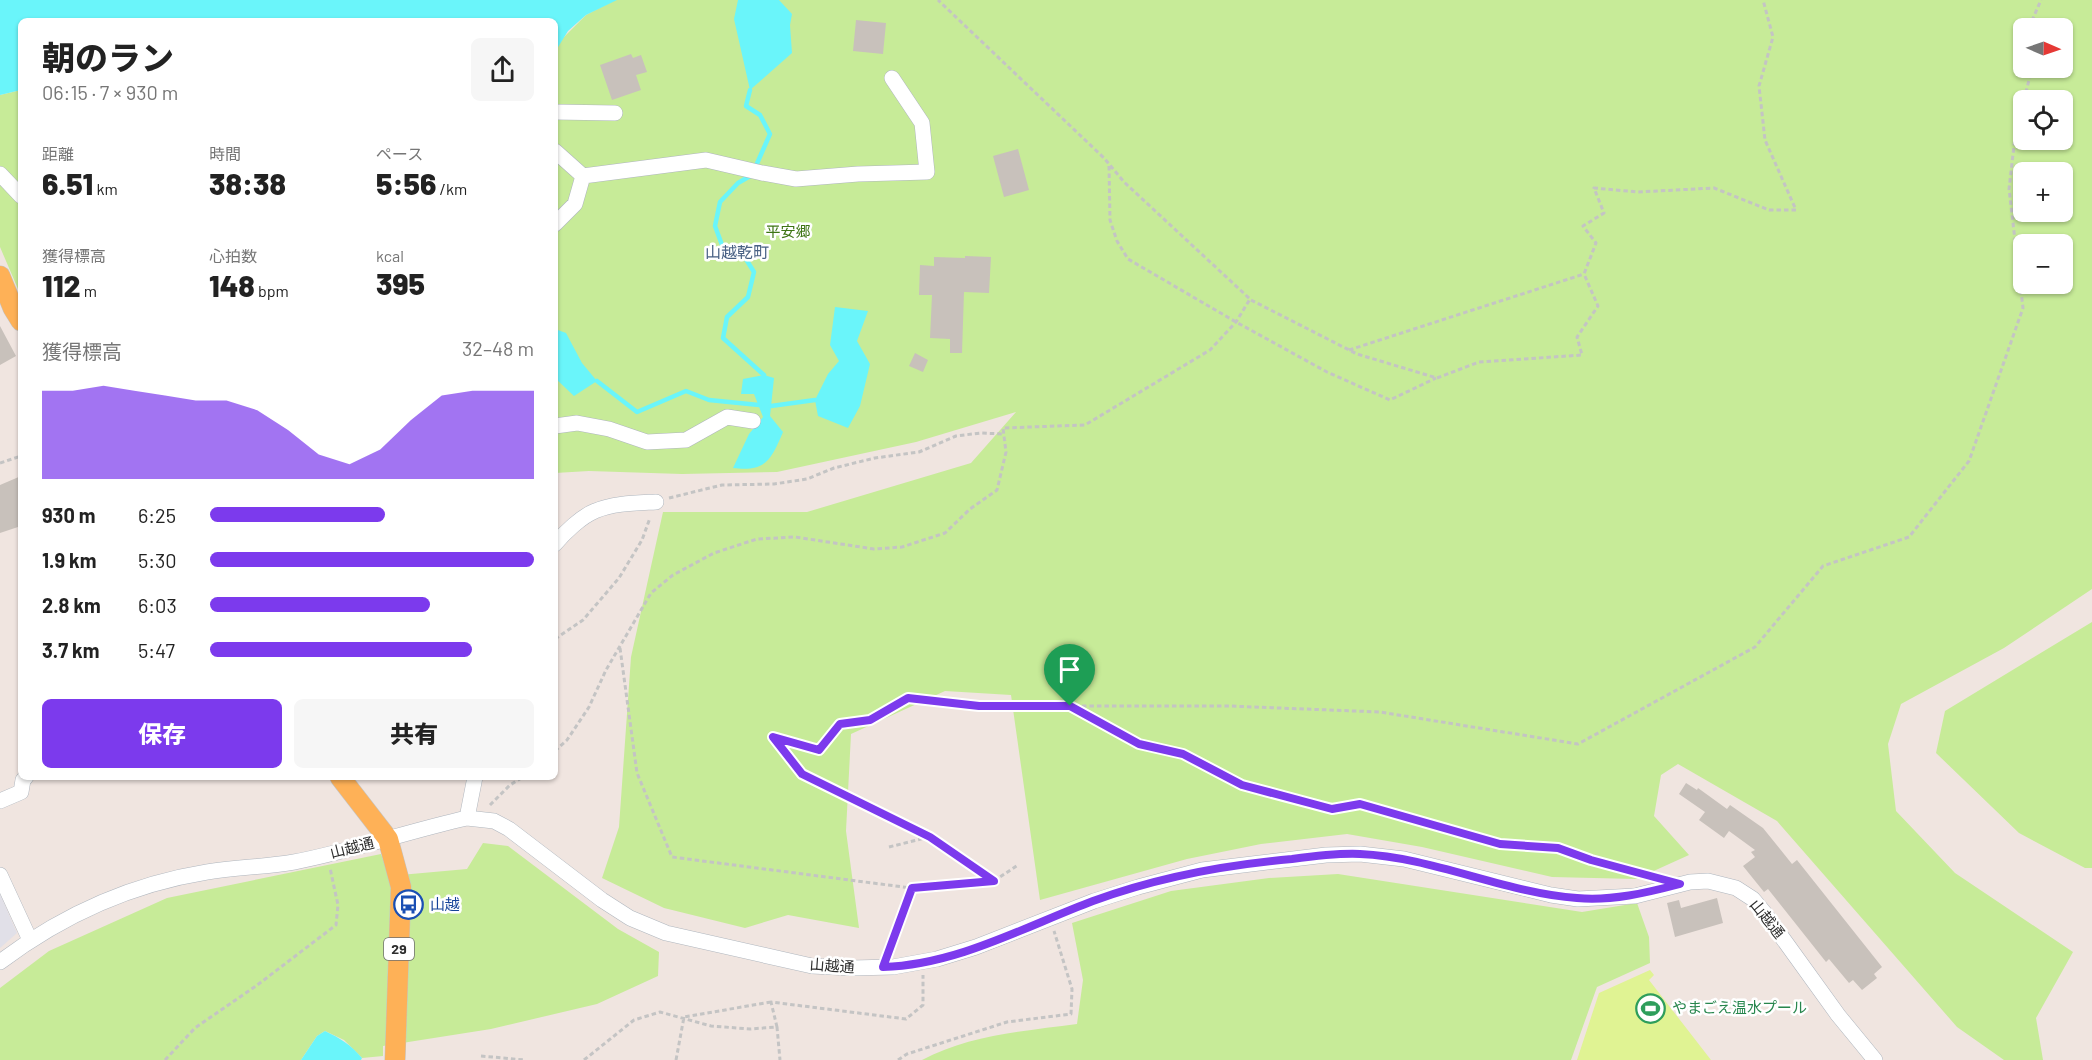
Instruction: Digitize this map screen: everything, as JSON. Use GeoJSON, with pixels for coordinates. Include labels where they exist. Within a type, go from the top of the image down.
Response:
{"type":"FeatureCollection","features":[{"type":"Feature","properties":{"kind":"main road"},"geometry":{"type":"LineString","coordinates":[[0,276],[11,313]]}},
{"type":"Feature","properties":{"kind":"main road","name":"29"},"geometry":{"type":"LineString","coordinates":[[342,780],[388,839],[401,887],[395,1060]]}},
{"type":"Feature","properties":{"kind":"street"},"geometry":{"type":"LineString","coordinates":[[558,154],[583,176],[706,160],[796,179],[927,172],[922,123],[892,78]]}},
{"type":"Feature","properties":{"kind":"street"},"geometry":{"type":"LineString","coordinates":[[558,112],[615,113]]}},
{"type":"Feature","properties":{"kind":"street"},"geometry":{"type":"LineString","coordinates":[[0,174],[18,193]]}},
{"type":"Feature","properties":{"kind":"street"},"geometry":{"type":"LineString","coordinates":[[558,221],[575,204],[583,176]]}},
{"type":"Feature","properties":{"kind":"street"},"geometry":{"type":"LineString","coordinates":[[558,426],[577,423],[609,429],[647,442],[686,440],[727,417],[753,421]]}},
{"type":"Feature","properties":{"kind":"street"},"geometry":{"type":"LineString","coordinates":[[558,540],[565,532],[594,511],[629,503],[656,502]]}},
{"type":"Feature","properties":{"kind":"street"},"geometry":{"type":"LineString","coordinates":[[0,801],[21,792],[23,780]]}},
{"type":"Feature","properties":{"kind":"street"},"geometry":{"type":"LineString","coordinates":[[473,818],[475,780]]}},
{"type":"Feature","properties":{"kind":"street","name":"山越通"},"geometry":{"type":"LineString","coordinates":[[0,963],[30,940],[91,907],[135,889],[207,872],[293,862],[473,818],[494,821],[509,829],[602,900],[630,918],[666,933],[812,966],[852,968],[883,967],[923,961],[976,947],[1094,901],[1202,870],[1326,855],[1360,854],[1404,859],[1551,895],[1578,899],[1635,896],[1690,882],[1708,881],[1736,888],[1753,899],[1838,1015],[1875,1060]]}},
{"type":"Feature","properties":{"kind":"street"},"geometry":{"type":"LineString","coordinates":[[0,875],[30,940]]}},
{"type":"Feature","properties":{"kind":"path"},"geometry":{"type":"LineString","coordinates":[[938,0],[1109,164],[1124,182],[1250,299],[1357,354],[1437,378]]}},
{"type":"Feature","properties":{"kind":"path"},"geometry":{"type":"LineString","coordinates":[[1109,164],[1110,220],[1117,241],[1128,259],[1327,372],[1390,400],[1479,362],[1582,355],[1577,337],[1598,306],[1584,274],[1596,243],[1583,226],[1604,213],[1594,188],[1638,192],[1713,188],[1768,210],[1796,210],[1765,140],[1759,86],[1773,37],[1763,0]]}},
{"type":"Feature","properties":{"kind":"path"},"geometry":{"type":"LineString","coordinates":[[2033,18],[2041,0]]}},
{"type":"Feature","properties":{"kind":"path"},"geometry":{"type":"LineString","coordinates":[[994,881],[930,837],[802,774],[773,737],[819,750],[840,724],[870,720],[908,698],[979,706],[1229,706],[1380,712],[1578,744],[1755,646],[1823,566],[1909,537],[1969,461],[2023,308],[2009,189],[2014,150]]}},
{"type":"Feature","properties":{"kind":"path"},"geometry":{"type":"LineString","coordinates":[[1349,350],[1584,274]]}},
{"type":"Feature","properties":{"kind":"path"},"geometry":{"type":"LineString","coordinates":[[558,748],[567,740],[590,707],[606,670],[651,593],[673,575],[714,553],[757,539],[795,537],[874,549],[902,547],[945,533],[970,508],[997,490],[1006,452],[1003,428],[1085,425],[1210,350],[1236,322],[1250,299]]}},
{"type":"Feature","properties":{"kind":"path"},"geometry":{"type":"LineString","coordinates":[[558,637],[583,620],[619,578],[642,540],[656,502],[686,492],[722,485],[774,484],[807,479],[834,468],[875,458],[919,452],[956,436],[981,433],[1004,434]]}},
{"type":"Feature","properties":{"kind":"path"},"geometry":{"type":"LineString","coordinates":[[0,463],[18,457]]}},
{"type":"Feature","properties":{"kind":"path"},"geometry":{"type":"LineString","coordinates":[[620,646],[637,773],[672,857],[912,888],[994,881],[1018,865]]}},
{"type":"Feature","properties":{"kind":"path"},"geometry":{"type":"LineString","coordinates":[[1070,706],[1139,744],[1183,754],[1242,785],[1332,809],[1360,804],[1500,844],[1558,848],[1591,860],[1680,884]]}},
{"type":"Feature","properties":{"kind":"path"},"geometry":{"type":"LineString","coordinates":[[473,818],[518,780]]}},
{"type":"Feature","properties":{"kind":"path"},"geometry":{"type":"LineString","coordinates":[[889,848],[930,837]]}},
{"type":"Feature","properties":{"kind":"path"},"geometry":{"type":"LineString","coordinates":[[165,1060],[195,1028],[256,986],[336,925],[338,905],[327,854]]}},
{"type":"Feature","properties":{"kind":"path"},"geometry":{"type":"LineString","coordinates":[[883,967],[912,888]]}},
{"type":"Feature","properties":{"kind":"path"},"geometry":{"type":"LineString","coordinates":[[898,1060],[907,1054],[1007,1023],[1071,1014],[1072,989],[1051,919]]}},
{"type":"Feature","properties":{"kind":"path"},"geometry":{"type":"LineString","coordinates":[[684,1017],[771,1002],[906,1018],[923,1005],[923,961]]}},
{"type":"Feature","properties":{"kind":"path"},"geometry":{"type":"LineString","coordinates":[[771,1002],[777,1027],[780,1060]]}},
{"type":"Feature","properties":{"kind":"path"},"geometry":{"type":"LineString","coordinates":[[584,1060],[634,1020],[660,1012],[711,1026],[750,1029],[777,1027]]}},
{"type":"Feature","properties":{"kind":"path"},"geometry":{"type":"LineString","coordinates":[[676,1060],[684,1017]]}},
{"type":"Feature","properties":{"kind":"path"},"geometry":{"type":"LineString","coordinates":[[481,1056],[525,1060]]}},
{"type":"Feature","properties":{"kind":"shaded area"},"geometry":{"type":"Polygon","coordinates":[[[0,894],[17,933],[0,948],[0,894]]]}},
{"type":"Feature","properties":{"kind":"green space","name":"平安郷"},"geometry":{"type":"Polygon","coordinates":[[[615,0],[2092,0],[2092,589],[2004,648],[1901,704],[1888,744],[1896,811],[1955,873],[2073,952],[2036,1018],[2043,1060],[2004,1060],[1957,1027],[1777,821],[1678,764],[1661,775],[1654,816],[1689,855],[1636,879],[1552,877],[1422,847],[1347,834],[1261,844],[1187,859],[1040,900],[1011,695],[945,691],[851,734],[846,831],[859,928],[788,915],[745,928],[664,908],[602,878],[619,827],[631,657],[663,512],[807,512],[971,463],[1016,412],[916,442],[777,472],[558,473],[558,43],[586,15],[615,0]]]}},
{"type":"Feature","properties":{"kind":"green space"},"geometry":{"type":"Polygon","coordinates":[[[18,91],[18,289],[0,247],[0,95],[18,91]]]}},
{"type":"Feature","properties":{"kind":"green space"},"geometry":{"type":"Polygon","coordinates":[[[2092,622],[2092,868],[2085,868],[2019,833],[1936,753],[1945,711],[2092,622]]]}},
{"type":"Feature","properties":{"kind":"green space"},"geometry":{"type":"Polygon","coordinates":[[[483,843],[508,846],[618,929],[659,952],[658,976],[597,1004],[491,1029],[383,1046],[383,1056],[362,1058],[344,1040],[325,1031],[317,1036],[301,1060],[0,1060],[0,988],[49,951],[167,898],[381,854],[389,876],[467,869],[483,843]]]}},
{"type":"Feature","properties":{"kind":"green space"},"geometry":{"type":"Polygon","coordinates":[[[1338,874],[1582,912],[1637,903],[1649,937],[1650,963],[1597,987],[1571,1060],[922,1060],[978,1039],[1077,1024],[1083,980],[1072,923],[1171,891],[1269,878],[1338,874]]]}},
{"type":"Feature","properties":{"kind":"green space"},"geometry":{"type":"Polygon","coordinates":[[[1650,970],[1654,975],[1649,980],[1711,1060],[1577,1060],[1599,993],[1650,970]]]}},
{"type":"Feature","properties":{"kind":"water"},"geometry":{"type":"Polygon","coordinates":[[[0,0],[617,0],[586,15],[568,31],[558,47],[558,18],[18,18],[18,91],[0,95],[0,0]]]}},
{"type":"Feature","properties":{"kind":"water"},"geometry":{"type":"Polygon","coordinates":[[[738,0],[779,0],[792,14],[790,25],[792,53],[750,90],[734,19],[738,0]]]}},
{"type":"Feature","properties":{"kind":"water"},"geometry":{"type":"Polygon","coordinates":[[[835,307],[868,311],[857,341],[870,364],[860,406],[848,428],[818,416],[815,400],[828,374],[839,361],[830,345],[835,307]]]}},
{"type":"Feature","properties":{"kind":"water"},"geometry":{"type":"Polygon","coordinates":[[[558,330],[566,333],[582,363],[597,381],[574,396],[558,381],[558,330]]]}},
{"type":"Feature","properties":{"kind":"water"},"geometry":{"type":"Polygon","coordinates":[[[764,375],[774,378],[770,416],[783,432],[775,450],[766,462],[753,468],[733,468],[749,434],[763,417],[754,394],[741,394],[743,379],[764,375]]]}},
{"type":"Feature","properties":{"kind":"water"},"geometry":{"type":"Polygon","coordinates":[[[325,1031],[349,1046],[362,1058],[361,1060],[301,1060],[317,1036],[325,1031]]]}},
{"type":"Feature","properties":{"kind":"building"},"geometry":{"type":"Polygon","coordinates":[[[856,20],[886,23],[883,54],[853,51],[856,20]]]}},
{"type":"Feature","properties":{"kind":"building"},"geometry":{"type":"Polygon","coordinates":[[[631,54],[633,58],[641,55],[647,72],[636,75],[641,90],[612,100],[600,65],[631,54]]]}},
{"type":"Feature","properties":{"kind":"building"},"geometry":{"type":"Polygon","coordinates":[[[1018,149],[1029,190],[1004,197],[993,156],[1018,149]]]}},
{"type":"Feature","properties":{"kind":"building"},"geometry":{"type":"Polygon","coordinates":[[[965,256],[991,257],[989,293],[964,292],[962,353],[950,353],[950,339],[930,338],[932,295],[919,295],[920,265],[934,266],[934,257],[965,258],[965,256]]]}},
{"type":"Feature","properties":{"kind":"building"},"geometry":{"type":"Polygon","coordinates":[[[0,326],[16,356],[0,365],[0,326]]]}},
{"type":"Feature","properties":{"kind":"building"},"geometry":{"type":"Polygon","coordinates":[[[915,353],[928,360],[923,372],[909,366],[915,353]]]}},
{"type":"Feature","properties":{"kind":"building"},"geometry":{"type":"Polygon","coordinates":[[[18,477],[18,527],[0,533],[0,485],[18,477]]]}},
{"type":"Feature","properties":{"kind":"building"},"geometry":{"type":"Polygon","coordinates":[[[1686,783],[1697,790],[1698,788],[1727,809],[1730,805],[1763,828],[1792,864],[1797,860],[1882,967],[1874,974],[1877,978],[1862,990],[1853,980],[1849,983],[1829,959],[1826,962],[1768,889],[1764,892],[1743,866],[1755,857],[1751,852],[1755,850],[1729,831],[1724,838],[1699,820],[1705,812],[1679,794],[1686,783]]]}},
{"type":"Feature","properties":{"kind":"building"},"geometry":{"type":"Polygon","coordinates":[[[1717,898],[1723,923],[1675,937],[1667,903],[1679,900],[1681,908],[1717,898]]]}},
{"type":"Feature","properties":{"kind":"waterway"},"geometry":{"type":"LineString","coordinates":[[750,90],[746,106],[760,115],[770,134],[755,168]]}},
{"type":"Feature","properties":{"kind":"waterway"},"geometry":{"type":"LineString","coordinates":[[752,175],[738,183],[720,202],[715,226],[725,253],[744,256],[754,272],[748,297],[727,317],[723,338],[764,375]]}},
{"type":"Feature","properties":{"kind":"waterway"},"geometry":{"type":"LineString","coordinates":[[597,381],[637,412],[686,391],[709,400],[759,405]]}},
{"type":"Feature","properties":{"kind":"waterway"},"geometry":{"type":"LineString","coordinates":[[771,406],[815,400]]}},
{"type":"Feature","properties":{"kind":"place","name":"山越"},"geometry":{"type":"Point","coordinates":[409,905]}},
{"type":"Feature","properties":{"kind":"place","name":"やまごえ温水プール"},"geometry":{"type":"Point","coordinates":[1651,1008]}},
{"type":"Feature","properties":{"kind":"district","name":"山越乾町"},"geometry":{"type":"Point","coordinates":[737,252]}},
{"type":"Feature","properties":{"kind":"route"},"geometry":{"type":"LineString","coordinates":[[908,698],[979,706],[1070,706],[1139,744],[1183,754],[1242,785],[1332,809],[1360,804],[1500,844],[1558,848],[1591,860],[1680,884],[1635,896],[1578,899],[1551,895],[1404,859],[1360,854],[1326,855],[1202,870],[1094,901],[976,947],[937,959],[883,967],[912,888],[994,881],[930,837],[802,774],[773,737],[819,750],[840,724],[870,720],[908,698]]}}]}
